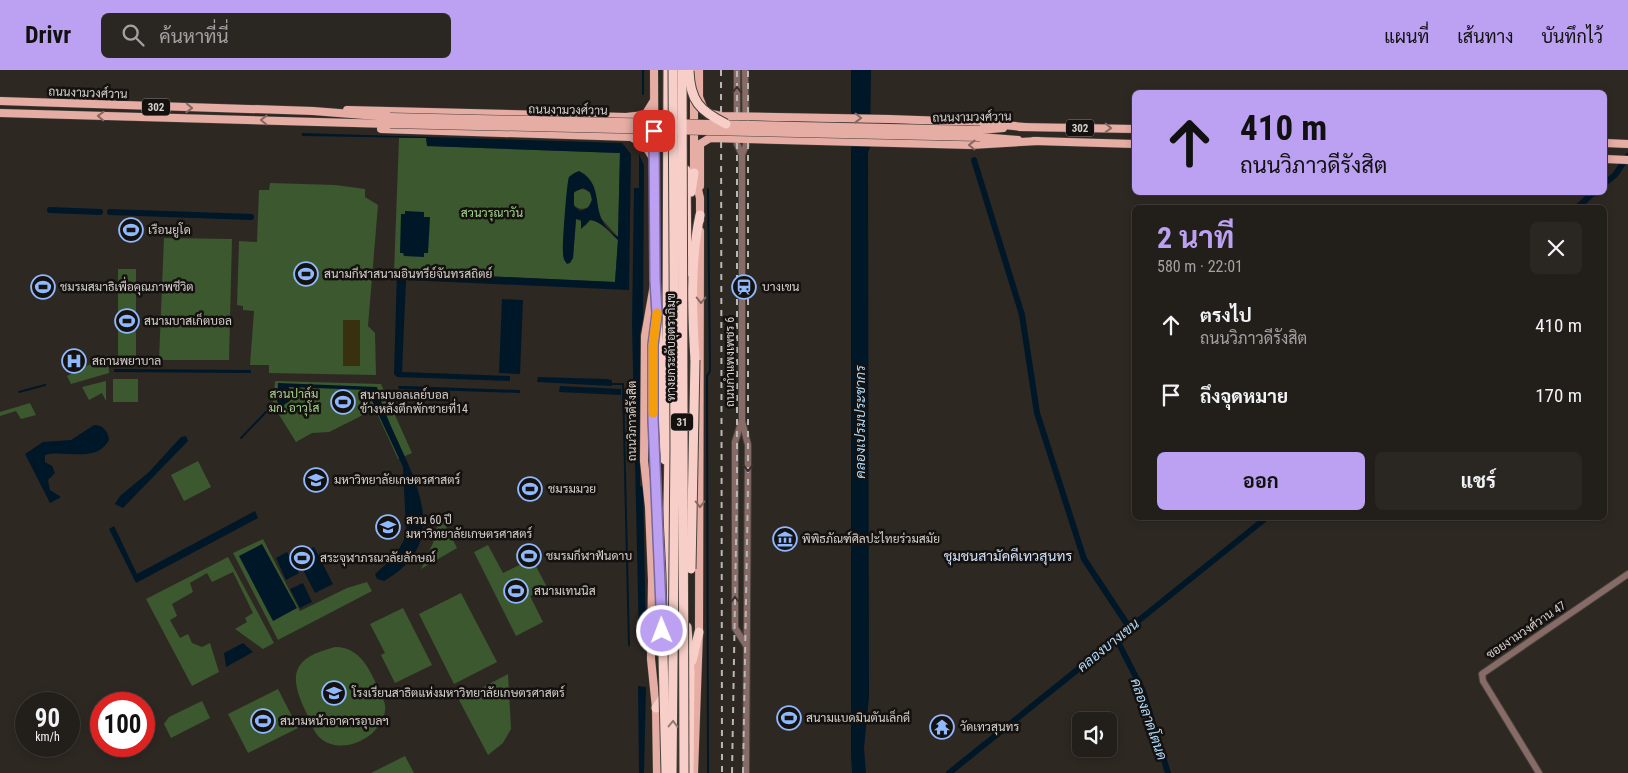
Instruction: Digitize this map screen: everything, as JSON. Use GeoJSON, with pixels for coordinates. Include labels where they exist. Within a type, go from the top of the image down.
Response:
{"type":"FeatureCollection","features":[{"type":"Feature","properties":{"kind":"highway","name":"31"},"geometry":{"type":"LineString","coordinates":[[665,773],[663,698],[668,574],[667,480],[670,447],[666,332],[668,70]]}},
{"type":"Feature","properties":{"kind":"highway","name":"ทางยกระดับอุตราภิมุข"},"geometry":{"type":"LineString","coordinates":[[672,773],[675,447],[673,70]]}},
{"type":"Feature","properties":{"kind":"highway","name":"ทางยกระดับอุตราภิมุข"},"geometry":{"type":"LineString","coordinates":[[682,70],[686,773]]}},
{"type":"Feature","properties":{"kind":"highway","name":"31"},"geometry":{"type":"LineString","coordinates":[[686,773],[690,672],[680,476],[686,330],[688,70]]}},
{"type":"Feature","properties":{"kind":"highway"},"geometry":{"type":"LineString","coordinates":[[688,70],[692,93],[698,105],[705,113],[726,124]]}},
{"type":"Feature","properties":{"kind":"highway"},"geometry":{"type":"LineString","coordinates":[[688,219],[694,173]]}},
{"type":"Feature","properties":{"kind":"highway"},"geometry":{"type":"LineString","coordinates":[[686,773],[695,360],[694,270],[695,240],[700,215]]}},
{"type":"Feature","properties":{"kind":"highway"},"geometry":{"type":"LineString","coordinates":[[655,280],[663,446],[667,480]]}},
{"type":"Feature","properties":{"kind":"highway"},"geometry":{"type":"LineString","coordinates":[[657,314],[653,345],[653,419],[661,576],[665,773]]}},
{"type":"Feature","properties":{"kind":"highway"},"geometry":{"type":"LineString","coordinates":[[690,672],[699,632]]}},
{"type":"Feature","properties":{"kind":"highway"},"geometry":{"type":"LineString","coordinates":[[656,708],[663,698]]}},
{"type":"Feature","properties":{"kind":"main road","name":"ถนนวิภาวดีรังสิต"},"geometry":{"type":"LineString","coordinates":[[654,70],[655,280],[645,336],[644,427],[652,580],[651,660],[656,708],[657,773]]}},
{"type":"Feature","properties":{"kind":"main road","name":"31"},"geometry":{"type":"LineString","coordinates":[[694,70],[694,173],[700,198],[699,632],[694,773]]}},
{"type":"Feature","properties":{"kind":"main road"},"geometry":{"type":"LineString","coordinates":[[699,70],[699,97],[706,110],[721,116],[982,122],[1024,127]]}},
{"type":"Feature","properties":{"kind":"main road"},"geometry":{"type":"LineString","coordinates":[[313,111],[367,110],[626,118],[645,115],[654,100]]}},
{"type":"Feature","properties":{"kind":"main road","name":"ถนนงามวงศ์วาน"},"geometry":{"type":"LineString","coordinates":[[0,101],[313,111],[390,121],[980,133],[1024,127],[1132,129]]}},
{"type":"Feature","properties":{"kind":"main road","name":"ถนนงามวงศ์วาน"},"geometry":{"type":"LineString","coordinates":[[0,113],[312,121],[726,124],[980,133],[1038,141],[1132,144]]}},
{"type":"Feature","properties":{"kind":"main road"},"geometry":{"type":"LineString","coordinates":[[780,140],[768,136],[767,121],[781,116]]}},
{"type":"Feature","properties":{"kind":"main road"},"geometry":{"type":"LineString","coordinates":[[626,118],[637,125],[637,131],[631,137]]}},
{"type":"Feature","properties":{"kind":"main road"},"geometry":{"type":"LineString","coordinates":[[312,121],[365,128],[631,137],[644,144],[655,161]]}},
{"type":"Feature","properties":{"kind":"main road"},"geometry":{"type":"LineString","coordinates":[[700,198],[700,144],[710,138],[983,146],[1038,141]]}},
{"type":"Feature","properties":{"kind":"main road"},"geometry":{"type":"LineString","coordinates":[[1607,143],[1628,144]]}},
{"type":"Feature","properties":{"kind":"main road"},"geometry":{"type":"LineString","coordinates":[[1607,159],[1628,160]]}},
{"type":"Feature","properties":{"kind":"street","name":"ถนนกำแพงเพชร 6"},"geometry":{"type":"LineString","coordinates":[[737,70],[737,138],[742,155]]}},
{"type":"Feature","properties":{"kind":"street","name":"ถนนกำแพงเพชร 6"},"geometry":{"type":"LineString","coordinates":[[745,70],[746,139],[742,155],[742,420],[748,446],[746,773]]}},
{"type":"Feature","properties":{"kind":"street","name":"ถนนกำแพงเพชร 6"},"geometry":{"type":"LineString","coordinates":[[742,420],[735,442],[735,628],[746,646]]}},
{"type":"Feature","properties":{"kind":"street","name":"ซอยงามวงศ์วาน 47"},"geometry":{"type":"LineString","coordinates":[[1540,773],[1483,681],[1482,674],[1628,574]]}},
{"type":"Feature","properties":{"kind":"green space","name":"สวนวรุณาวัน"},"geometry":{"type":"Polygon","coordinates":[[[399,138],[426,138],[428,146],[620,153],[618,237],[598,215],[597,200],[584,173],[567,196],[563,251],[565,261],[573,258],[576,219],[581,221],[581,225],[585,226],[590,220],[598,222],[618,240],[615,282],[394,272],[399,138]]]}},
{"type":"Feature","properties":{"kind":"green space","name":"สนามกีฬาสนามอินทรีย์จันทรสถิตย์"},"geometry":{"type":"Polygon","coordinates":[[[270,183],[335,185],[365,189],[365,197],[378,205],[368,326],[375,333],[376,375],[269,373],[269,365],[250,365],[254,311],[243,310],[243,306],[237,305],[239,241],[257,242],[259,190],[269,190],[270,183]]]}},
{"type":"Feature","properties":{"kind":"green space"},"geometry":{"type":"Polygon","coordinates":[[[582,189],[589,192],[592,199],[589,206],[582,209],[575,206],[572,199],[575,192],[582,189]]]}},
{"type":"Feature","properties":{"kind":"green space"},"geometry":{"type":"Polygon","coordinates":[[[164,238],[232,239],[229,360],[159,360],[164,238]]]}},
{"type":"Feature","properties":{"kind":"green space"},"geometry":{"type":"Polygon","coordinates":[[[118,269],[136,269],[136,360],[118,360],[118,269]]]}},
{"type":"Feature","properties":{"kind":"green space"},"geometry":{"type":"Polygon","coordinates":[[[108,355],[109,373],[71,384],[67,376],[108,355]]]}},
{"type":"Feature","properties":{"kind":"green space"},"geometry":{"type":"Polygon","coordinates":[[[113,379],[138,379],[138,402],[113,402],[113,379]]]}},
{"type":"Feature","properties":{"kind":"green space"},"geometry":{"type":"Polygon","coordinates":[[[106,381],[106,401],[102,393],[89,400],[82,387],[106,381]]]}},
{"type":"Feature","properties":{"kind":"green space","name":"สวนปาล์ม มก. อาวุโส"},"geometry":{"type":"Polygon","coordinates":[[[275,381],[381,384],[412,453],[398,459],[375,409],[329,432],[312,433],[296,442],[273,405],[275,381]]]}},
{"type":"Feature","properties":{"kind":"green space"},"geometry":{"type":"Polygon","coordinates":[[[30,403],[36,415],[21,419],[16,411],[0,416],[0,412],[30,403]]]}},
{"type":"Feature","properties":{"kind":"green space"},"geometry":{"type":"Polygon","coordinates":[[[198,461],[211,487],[184,501],[171,475],[198,461]]]}},
{"type":"Feature","properties":{"kind":"green space"},"geometry":{"type":"Polygon","coordinates":[[[440,515],[457,548],[421,569],[433,543],[440,515]]]}},
{"type":"Feature","properties":{"kind":"green space"},"geometry":{"type":"Polygon","coordinates":[[[263,539],[300,611],[347,588],[367,582],[372,591],[278,640],[233,553],[263,539]]]}},
{"type":"Feature","properties":{"kind":"green space","name":"สนามเทนนิส"},"geometry":{"type":"Polygon","coordinates":[[[488,545],[503,573],[532,559],[547,587],[530,596],[543,622],[516,636],[474,552],[488,545]]]}},
{"type":"Feature","properties":{"kind":"green space"},"geometry":{"type":"Polygon","coordinates":[[[228,557],[274,643],[263,649],[235,629],[247,622],[245,618],[253,613],[233,572],[212,582],[207,573],[190,583],[193,592],[172,604],[177,616],[170,620],[180,638],[188,634],[192,643],[202,647],[210,643],[219,672],[192,686],[146,599],[228,557]]]}},
{"type":"Feature","properties":{"kind":"green space"},"geometry":{"type":"Polygon","coordinates":[[[461,593],[497,662],[454,684],[419,614],[461,593]]]}},
{"type":"Feature","properties":{"kind":"green space"},"geometry":{"type":"Polygon","coordinates":[[[403,608],[432,665],[395,683],[381,655],[385,653],[370,624],[403,608]]]}},
{"type":"Feature","properties":{"kind":"green space"},"geometry":{"type":"Polygon","coordinates":[[[335,647],[345,648],[353,652],[366,664],[385,706],[382,721],[372,733],[358,742],[341,746],[333,745],[316,734],[300,699],[296,678],[302,662],[321,651],[335,647]]]}},
{"type":"Feature","properties":{"kind":"green space"},"geometry":{"type":"Polygon","coordinates":[[[508,674],[511,729],[503,743],[488,755],[459,700],[508,674]]]}},
{"type":"Feature","properties":{"kind":"green space","name":"สนามหน้าอาคารอุบลฯ"},"geometry":{"type":"Polygon","coordinates":[[[278,689],[298,728],[248,753],[228,714],[278,689]]]}},
{"type":"Feature","properties":{"kind":"green space"},"geometry":{"type":"Polygon","coordinates":[[[202,701],[210,718],[171,738],[164,724],[169,717],[202,701]]]}},
{"type":"Feature","properties":{"kind":"green space"},"geometry":{"type":"Polygon","coordinates":[[[405,756],[414,773],[371,773],[405,756]]]}},
{"type":"Feature","properties":{"kind":"sand"},"geometry":{"type":"Polygon","coordinates":[[[343,320],[360,320],[360,366],[343,366],[343,320]]]}},
{"type":"Feature","properties":{"kind":"water","name":"คลองเปรมประชากร"},"geometry":{"type":"Polygon","coordinates":[[[851,70],[871,70],[870,148],[868,152],[869,697],[864,748],[866,773],[852,773],[851,755],[851,70]]]}},
{"type":"Feature","properties":{"kind":"water"},"geometry":{"type":"Polygon","coordinates":[[[302,133],[622,143],[631,154],[629,290],[406,280],[402,372],[510,376],[510,381],[397,377],[394,374],[397,272],[615,282],[618,240],[605,227],[598,222],[590,220],[581,229],[581,220],[576,219],[573,258],[567,264],[563,256],[563,238],[569,177],[579,171],[593,185],[602,220],[608,229],[618,237],[620,153],[427,146],[426,138],[302,136],[302,133]],[[583,188],[574,192],[574,206],[580,211],[588,208],[592,200],[590,192],[583,188]]]}},
{"type":"Feature","properties":{"kind":"water"},"geometry":{"type":"Polygon","coordinates":[[[639,154],[644,165],[643,319],[640,334],[640,486],[643,486],[646,640],[639,641],[632,324],[634,188],[639,188],[639,154]]]}},
{"type":"Feature","properties":{"kind":"water"},"geometry":{"type":"Polygon","coordinates":[[[405,211],[424,212],[424,217],[430,217],[428,253],[424,253],[424,257],[404,256],[403,253],[400,253],[401,214],[405,214],[405,211]]]}},
{"type":"Feature","properties":{"kind":"water"},"geometry":{"type":"Polygon","coordinates":[[[502,299],[523,300],[520,374],[499,373],[502,299]]]}},
{"type":"Feature","properties":{"kind":"water"},"geometry":{"type":"Polygon","coordinates":[[[114,369],[251,370],[251,373],[114,372],[114,369]]]}},
{"type":"Feature","properties":{"kind":"water"},"geometry":{"type":"Polygon","coordinates":[[[538,377],[607,379],[612,380],[612,386],[537,382],[538,377]]]}},
{"type":"Feature","properties":{"kind":"water"},"geometry":{"type":"Polygon","coordinates":[[[278,383],[377,387],[385,412],[418,490],[423,515],[421,539],[409,561],[384,581],[377,579],[375,574],[395,556],[404,540],[406,530],[403,467],[367,390],[289,387],[290,401],[284,405],[277,402],[278,383]]]}},
{"type":"Feature","properties":{"kind":"water"},"geometry":{"type":"Polygon","coordinates":[[[398,386],[520,390],[520,393],[399,389],[398,386]]]}},
{"type":"Feature","properties":{"kind":"water"},"geometry":{"type":"Polygon","coordinates":[[[560,386],[621,389],[621,395],[559,392],[560,386]]]}},
{"type":"Feature","properties":{"kind":"water"},"geometry":{"type":"Polygon","coordinates":[[[94,425],[105,429],[109,440],[96,452],[88,454],[45,455],[45,462],[52,466],[55,473],[48,480],[50,490],[61,497],[50,503],[25,454],[43,442],[71,440],[94,425]]]}},
{"type":"Feature","properties":{"kind":"water"},"geometry":{"type":"Polygon","coordinates":[[[186,436],[188,441],[123,508],[115,504],[120,496],[149,472],[181,437],[186,436]]]}},
{"type":"Feature","properties":{"kind":"water"},"geometry":{"type":"Polygon","coordinates":[[[255,511],[258,518],[136,583],[109,529],[114,526],[137,574],[255,511]]]}},
{"type":"Feature","properties":{"kind":"water"},"geometry":{"type":"Polygon","coordinates":[[[262,544],[297,608],[273,621],[239,556],[262,544]]]}},
{"type":"Feature","properties":{"kind":"water"},"geometry":{"type":"Polygon","coordinates":[[[314,547],[333,584],[315,593],[296,556],[314,547]]]}},
{"type":"Feature","properties":{"kind":"water"},"geometry":{"type":"Polygon","coordinates":[[[287,552],[299,573],[286,580],[276,558],[287,552]]]}},
{"type":"Feature","properties":{"kind":"water"},"geometry":{"type":"Polygon","coordinates":[[[303,583],[312,602],[300,608],[290,589],[303,583]]]}},
{"type":"Feature","properties":{"kind":"water"},"geometry":{"type":"Polygon","coordinates":[[[243,643],[253,652],[226,667],[224,653],[243,643]]]}},
{"type":"Feature","properties":{"kind":"water"},"geometry":{"type":"Polygon","coordinates":[[[638,686],[646,687],[644,773],[639,773],[638,686]]]}},
{"type":"Feature","properties":{"kind":"waterway"},"geometry":{"type":"LineString","coordinates":[[643,70],[643,94]]}},
{"type":"Feature","properties":{"kind":"waterway","name":"คลองบางเขน"},"geometry":{"type":"LineString","coordinates":[[1607,181],[1615,175],[1628,156]]}},
{"type":"Feature","properties":{"kind":"waterway"},"geometry":{"type":"LineString","coordinates":[[974,160],[1022,315],[1037,413],[1084,559],[1129,627]]}},
{"type":"Feature","properties":{"kind":"waterway"},"geometry":{"type":"LineString","coordinates":[[708,189],[710,371],[707,376],[708,773]]}},
{"type":"Feature","properties":{"kind":"waterway","name":"คลองบางเขน"},"geometry":{"type":"LineString","coordinates":[[1580,205],[1591,195]]}},
{"type":"Feature","properties":{"kind":"waterway"},"geometry":{"type":"LineString","coordinates":[[50,210],[100,212]]}},
{"type":"Feature","properties":{"kind":"waterway"},"geometry":{"type":"LineString","coordinates":[[110,212],[251,217]]}},
{"type":"Feature","properties":{"kind":"waterway"},"geometry":{"type":"LineString","coordinates":[[611,384],[623,384],[629,645]]}},
{"type":"Feature","properties":{"kind":"waterway"},"geometry":{"type":"LineString","coordinates":[[19,392],[45,385]]}},
{"type":"Feature","properties":{"kind":"waterway"},"geometry":{"type":"LineString","coordinates":[[623,396],[635,396]]}},
{"type":"Feature","properties":{"kind":"waterway"},"geometry":{"type":"LineString","coordinates":[[241,438],[266,412]]}},
{"type":"Feature","properties":{"kind":"waterway","name":"คลองบางเขน"},"geometry":{"type":"LineString","coordinates":[[949,773],[1264,520]]}},
{"type":"Feature","properties":{"kind":"waterway","name":"คลองลาดโตนด"},"geometry":{"type":"LineString","coordinates":[[1116,638],[1143,691],[1168,773]]}},
{"type":"Feature","properties":{"kind":"railway"},"geometry":{"type":"LineString","coordinates":[[721,70],[722,773]]}},
{"type":"Feature","properties":{"kind":"railway"},"geometry":{"type":"LineString","coordinates":[[732,773],[737,487],[737,70]]}},
{"type":"Feature","properties":{"kind":"railway"},"geometry":{"type":"LineString","coordinates":[[743,773],[748,486],[748,70]]}},
{"type":"Feature","properties":{"kind":"slow traffic"},"geometry":{"type":"LineString","coordinates":[[653,413],[653,345],[657,313]]}},
{"type":"Feature","properties":{"kind":"place","name":"เรือนยูโด"},"geometry":{"type":"Point","coordinates":[131,230]}},
{"type":"Feature","properties":{"kind":"place","name":"สนามกีฬาสนามอินทรีย์จันทรสถิตย์"},"geometry":{"type":"Point","coordinates":[306,274]}},
{"type":"Feature","properties":{"kind":"place","name":"ชมรมสมาธิเพื่อคุณภาพชีวิต"},"geometry":{"type":"Point","coordinates":[43,287]}},
{"type":"Feature","properties":{"kind":"place","name":"บางเขน"},"geometry":{"type":"Point","coordinates":[744,287]}},
{"type":"Feature","properties":{"kind":"place","name":"สนามบาสเก็ตบอล"},"geometry":{"type":"Point","coordinates":[127,321]}},
{"type":"Feature","properties":{"kind":"place","name":"สถานพยาบาล"},"geometry":{"type":"Point","coordinates":[74,361]}},
{"type":"Feature","properties":{"kind":"place","name":"สนามบอลเลย์บอล ข้างหลังตึกพักชายที่14"},"geometry":{"type":"Point","coordinates":[343,402]}},
{"type":"Feature","properties":{"kind":"place","name":"มหาวิทยาลัยเกษตรศาสตร์"},"geometry":{"type":"Point","coordinates":[316,480]}},
{"type":"Feature","properties":{"kind":"place","name":"ชมรมมวย"},"geometry":{"type":"Point","coordinates":[530,489]}},
{"type":"Feature","properties":{"kind":"place","name":"สวน 60 ปี มหาวิทยาลัยเกษตรศาสตร์"},"geometry":{"type":"Point","coordinates":[388,527]}},
{"type":"Feature","properties":{"kind":"place","name":"พิพิธภัณฑ์ศิลปะไทยร่วมสมัย"},"geometry":{"type":"Point","coordinates":[785,539]}},
{"type":"Feature","properties":{"kind":"place","name":"ชมรมกีฬาฟันดาบ"},"geometry":{"type":"Point","coordinates":[529,556]}},
{"type":"Feature","properties":{"kind":"place","name":"สระจุฬาภรณวลัยลักษณ์"},"geometry":{"type":"Point","coordinates":[302,558]}},
{"type":"Feature","properties":{"kind":"place","name":"สนามเทนนิส"},"geometry":{"type":"Point","coordinates":[516,591]}},
{"type":"Feature","properties":{"kind":"place","name":"โรงเรียนสาธิตแห่งมหาวิทยาลัยเกษตรศาสตร์"},"geometry":{"type":"Point","coordinates":[334,693]}},
{"type":"Feature","properties":{"kind":"place","name":"สนามแบดมินตันเล็กดี"},"geometry":{"type":"Point","coordinates":[789,718]}},
{"type":"Feature","properties":{"kind":"place","name":"สนามหน้าอาคารอุบลฯ"},"geometry":{"type":"Point","coordinates":[263,721]}},
{"type":"Feature","properties":{"kind":"place","name":"วัดเทวสุนทร"},"geometry":{"type":"Point","coordinates":[942,727]}},
{"type":"Feature","properties":{"kind":"district","name":"ชุมชนสามัคคีเทวสุนทร"},"geometry":{"type":"Point","coordinates":[1008,556]}},
{"type":"Feature","properties":{"kind":"route"},"geometry":{"type":"LineString","coordinates":[[654,131],[657,314],[653,345],[653,419],[662,631]]}}]}
